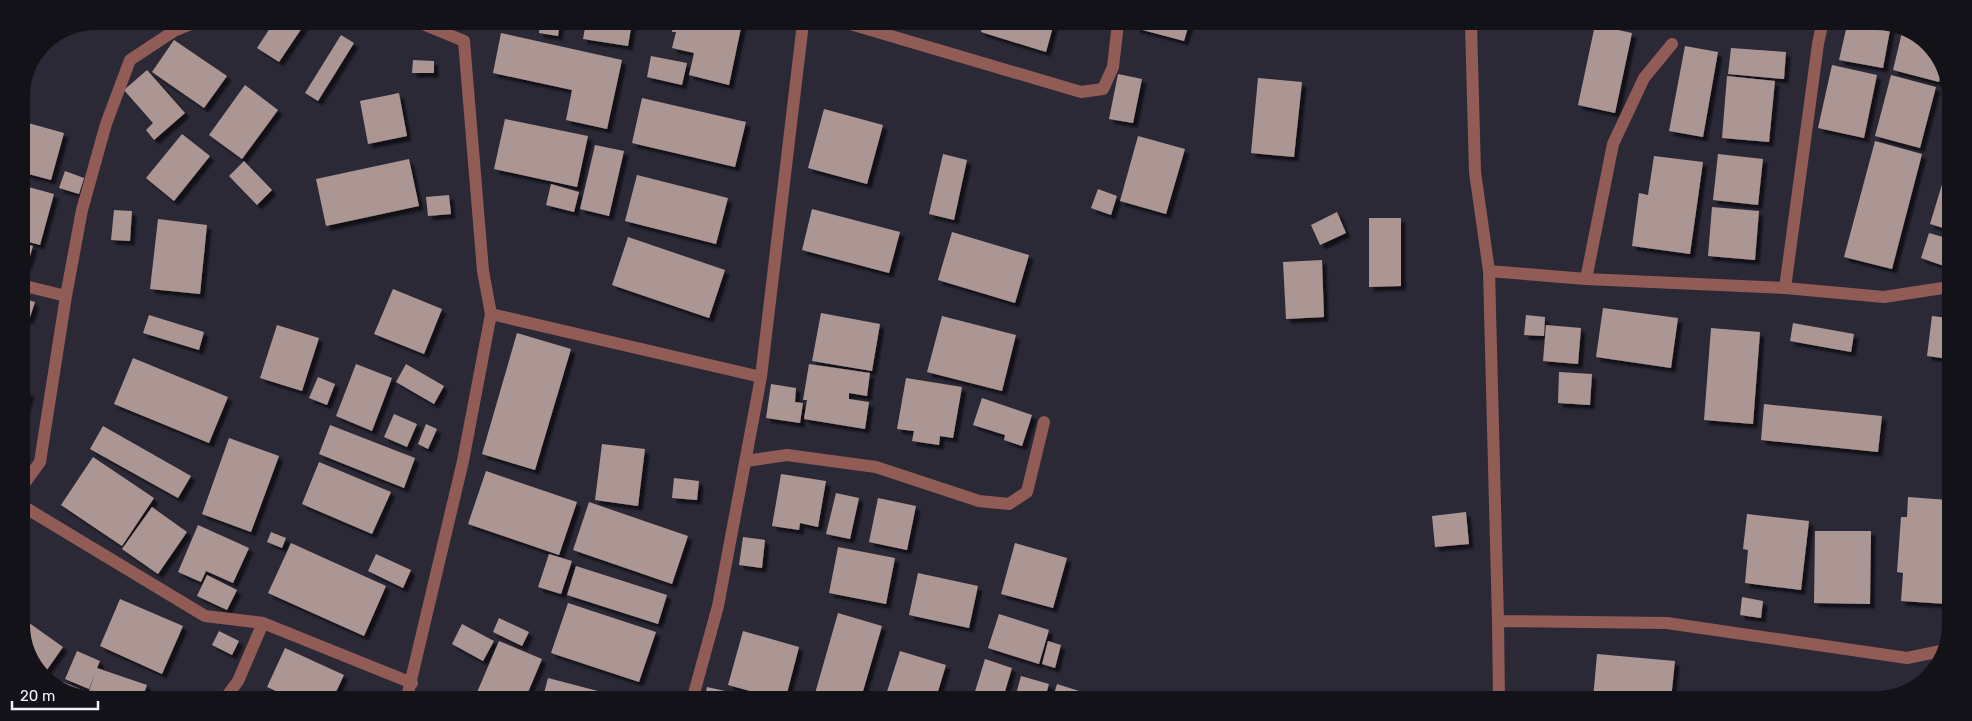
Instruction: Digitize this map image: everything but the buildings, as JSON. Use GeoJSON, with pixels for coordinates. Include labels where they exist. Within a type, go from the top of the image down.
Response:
{"type":"FeatureCollection","features":[{"type":"Feature","properties":{"kind":"street"},"geometry":{"type":"LineString","coordinates":[[30,476],[40,462],[66,296],[82,210],[106,124],[130,60],[177,30]]}},
{"type":"Feature","properties":{"kind":"street"},"geometry":{"type":"LineString","coordinates":[[409,691],[463,461],[491,314],[483,271],[464,41],[437,30]]}},
{"type":"Feature","properties":{"kind":"street"},"geometry":{"type":"LineString","coordinates":[[695,691],[718,606],[761,377],[802,30]]}},
{"type":"Feature","properties":{"kind":"street"},"geometry":{"type":"LineString","coordinates":[[871,30],[1081,92],[1104,89],[1113,67],[1117,30]]}},
{"type":"Feature","properties":{"kind":"street"},"geometry":{"type":"LineString","coordinates":[[1471,30],[1475,172],[1489,271],[1499,691]]}},
{"type":"Feature","properties":{"kind":"street"},"geometry":{"type":"LineString","coordinates":[[1785,288],[1821,30]]}},
{"type":"Feature","properties":{"kind":"street"},"geometry":{"type":"LineString","coordinates":[[1586,278],[1613,144],[1644,78],[1672,44]]}},
{"type":"Feature","properties":{"kind":"street"},"geometry":{"type":"LineString","coordinates":[[1489,271],[1785,288],[1884,298],[1942,288]]}},
{"type":"Feature","properties":{"kind":"street"},"geometry":{"type":"LineString","coordinates":[[30,287],[66,296]]}},
{"type":"Feature","properties":{"kind":"street"},"geometry":{"type":"LineString","coordinates":[[491,314],[761,377]]}},
{"type":"Feature","properties":{"kind":"street"},"geometry":{"type":"LineString","coordinates":[[746,461],[787,454],[876,467],[980,501],[1009,504],[1027,492],[1044,422]]}},
{"type":"Feature","properties":{"kind":"street"},"geometry":{"type":"LineString","coordinates":[[30,509],[206,616],[263,623],[412,683]]}},
{"type":"Feature","properties":{"kind":"street"},"geometry":{"type":"LineString","coordinates":[[1498,621],[1667,623],[1907,658],[1935,652]]}},
{"type":"Feature","properties":{"kind":"street"},"geometry":{"type":"LineString","coordinates":[[231,691],[238,681],[263,623]]}}]}
